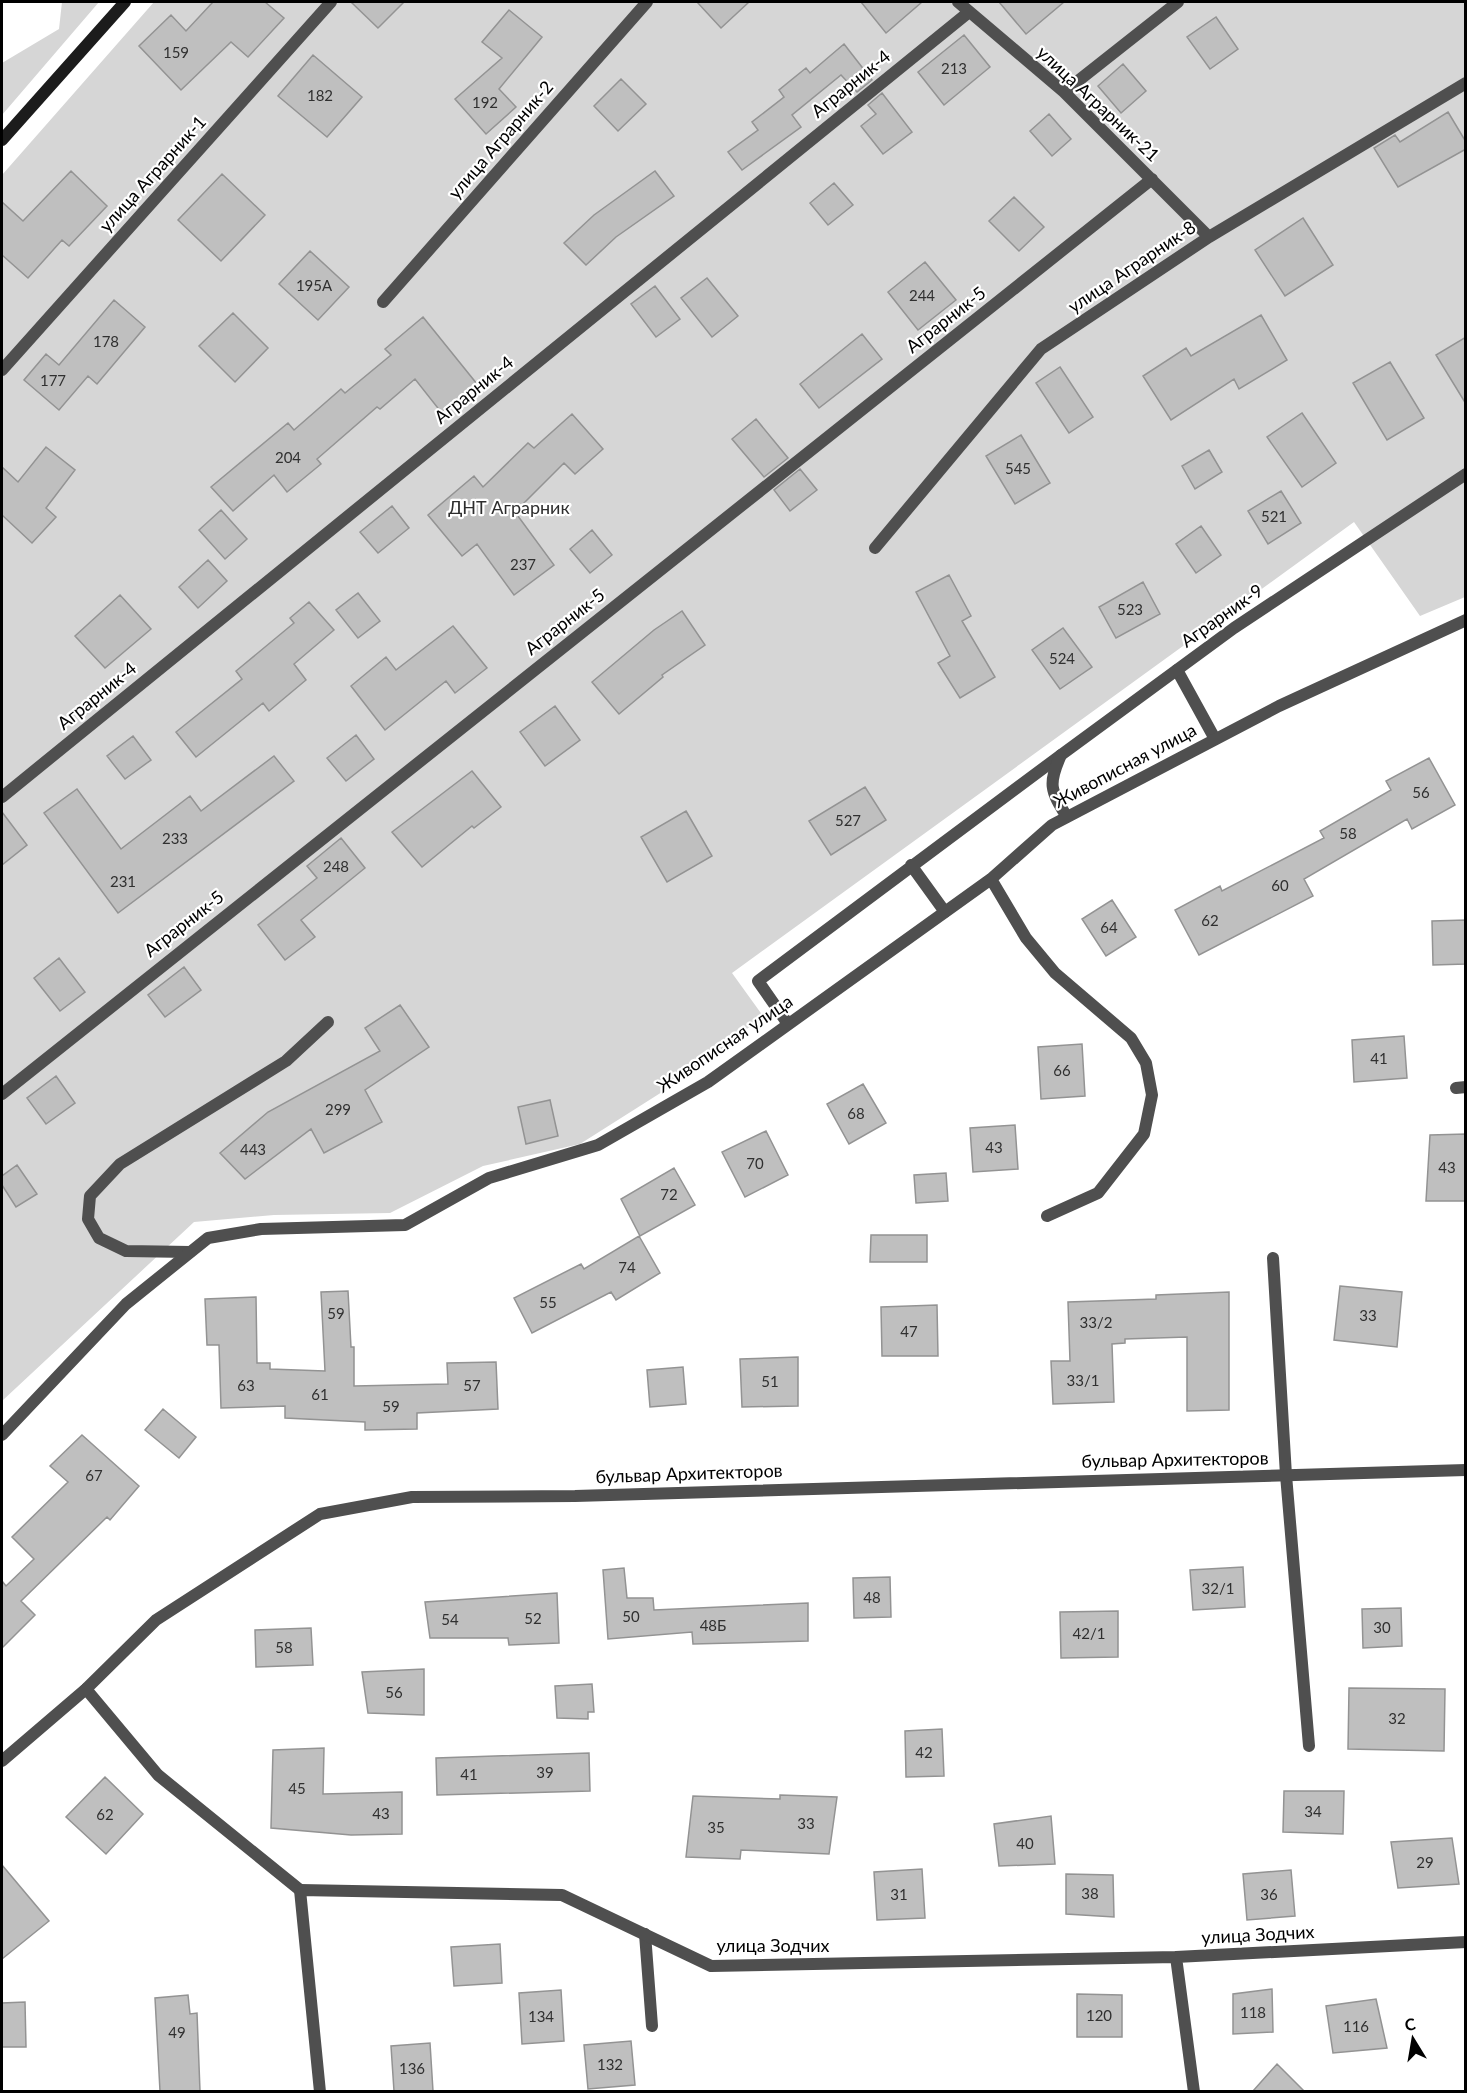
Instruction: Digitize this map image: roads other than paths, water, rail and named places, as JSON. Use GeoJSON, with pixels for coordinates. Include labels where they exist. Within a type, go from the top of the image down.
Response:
{"type":"FeatureCollection","features":[{"type":"Feature","properties":{"kind":"street"},"geometry":{"type":"LineString","coordinates":[[2,140],[125,2]]}},
{"type":"Feature","properties":{"kind":"street","name":"улица Аграрник-1"},"geometry":{"type":"LineString","coordinates":[[2,370],[331,2]]}},
{"type":"Feature","properties":{"kind":"street","name":"улица Аграрник-2"},"geometry":{"type":"LineString","coordinates":[[383,302],[647,2]]}},
{"type":"Feature","properties":{"kind":"street","name":"улица Аграрник-21"},"geometry":{"type":"LineString","coordinates":[[958,2],[1064,92],[1209,237]]}},
{"type":"Feature","properties":{"kind":"street"},"geometry":{"type":"LineString","coordinates":[[1064,92],[1178,2]]}},
{"type":"Feature","properties":{"kind":"street","name":"Аграрник-4"},"geometry":{"type":"LineString","coordinates":[[2,797],[969,12]]}},
{"type":"Feature","properties":{"kind":"street","name":"улица Аграрник-8"},"geometry":{"type":"LineString","coordinates":[[875,548],[1041,349],[1209,237],[1466,83]]}},
{"type":"Feature","properties":{"kind":"street","name":"Аграрник-5"},"geometry":{"type":"LineString","coordinates":[[2,1094],[1152,180]]}},
{"type":"Feature","properties":{"kind":"street","name":"Аграрник-9"},"geometry":{"type":"LineString","coordinates":[[788,1024],[758,981],[911,865],[1234,628],[1466,474]]}},
{"type":"Feature","properties":{"kind":"street","name":"Живописная улица"},"geometry":{"type":"LineString","coordinates":[[2,1435],[126,1304],[207,1238],[261,1228],[405,1225],[489,1178],[598,1145],[708,1082],[991,879],[1052,825],[1279,706],[1466,620]]}},
{"type":"Feature","properties":{"kind":"street"},"geometry":{"type":"LineString","coordinates":[[1177,670],[1215,739]]}},
{"type":"Feature","properties":{"kind":"street"},"geometry":{"type":"LineString","coordinates":[[1061,755],[1052,776],[1052,794],[1067,817]]}},
{"type":"Feature","properties":{"kind":"street"},"geometry":{"type":"LineString","coordinates":[[911,865],[945,912]]}},
{"type":"Feature","properties":{"kind":"street"},"geometry":{"type":"LineString","coordinates":[[991,879],[1026,938],[1054,973],[1131,1038],[1146,1063],[1152,1095],[1144,1134],[1098,1193],[1047,1216]]}},
{"type":"Feature","properties":{"kind":"street"},"geometry":{"type":"LineString","coordinates":[[190,1252],[126,1251],[99,1238],[88,1219],[90,1196],[120,1164],[286,1061],[328,1022]]}},
{"type":"Feature","properties":{"kind":"street"},"geometry":{"type":"LineString","coordinates":[[1273,1258],[1286,1475],[1309,1746]]}},
{"type":"Feature","properties":{"kind":"street","name":"бульвар Архитекторов"},"geometry":{"type":"LineString","coordinates":[[2,1761],[86,1689],[156,1620],[320,1514],[412,1497],[587,1496],[1466,1470]]}},
{"type":"Feature","properties":{"kind":"street"},"geometry":{"type":"LineString","coordinates":[[86,1689],[158,1775],[300,1890],[320,2091]]}},
{"type":"Feature","properties":{"kind":"street","name":"улица Зодчих"},"geometry":{"type":"LineString","coordinates":[[300,1890],[562,1895],[711,1966],[1176,1957],[1466,1942]]}},
{"type":"Feature","properties":{"kind":"street"},"geometry":{"type":"LineString","coordinates":[[645,1934],[652,2026]]}},
{"type":"Feature","properties":{"kind":"street"},"geometry":{"type":"LineString","coordinates":[[1176,1957],[1194,2091]]}},
{"type":"Feature","properties":{"kind":"park label","name":"ДНТ Аграрник"},"geometry":{"type":"Point","coordinates":[509,508]}}]}
